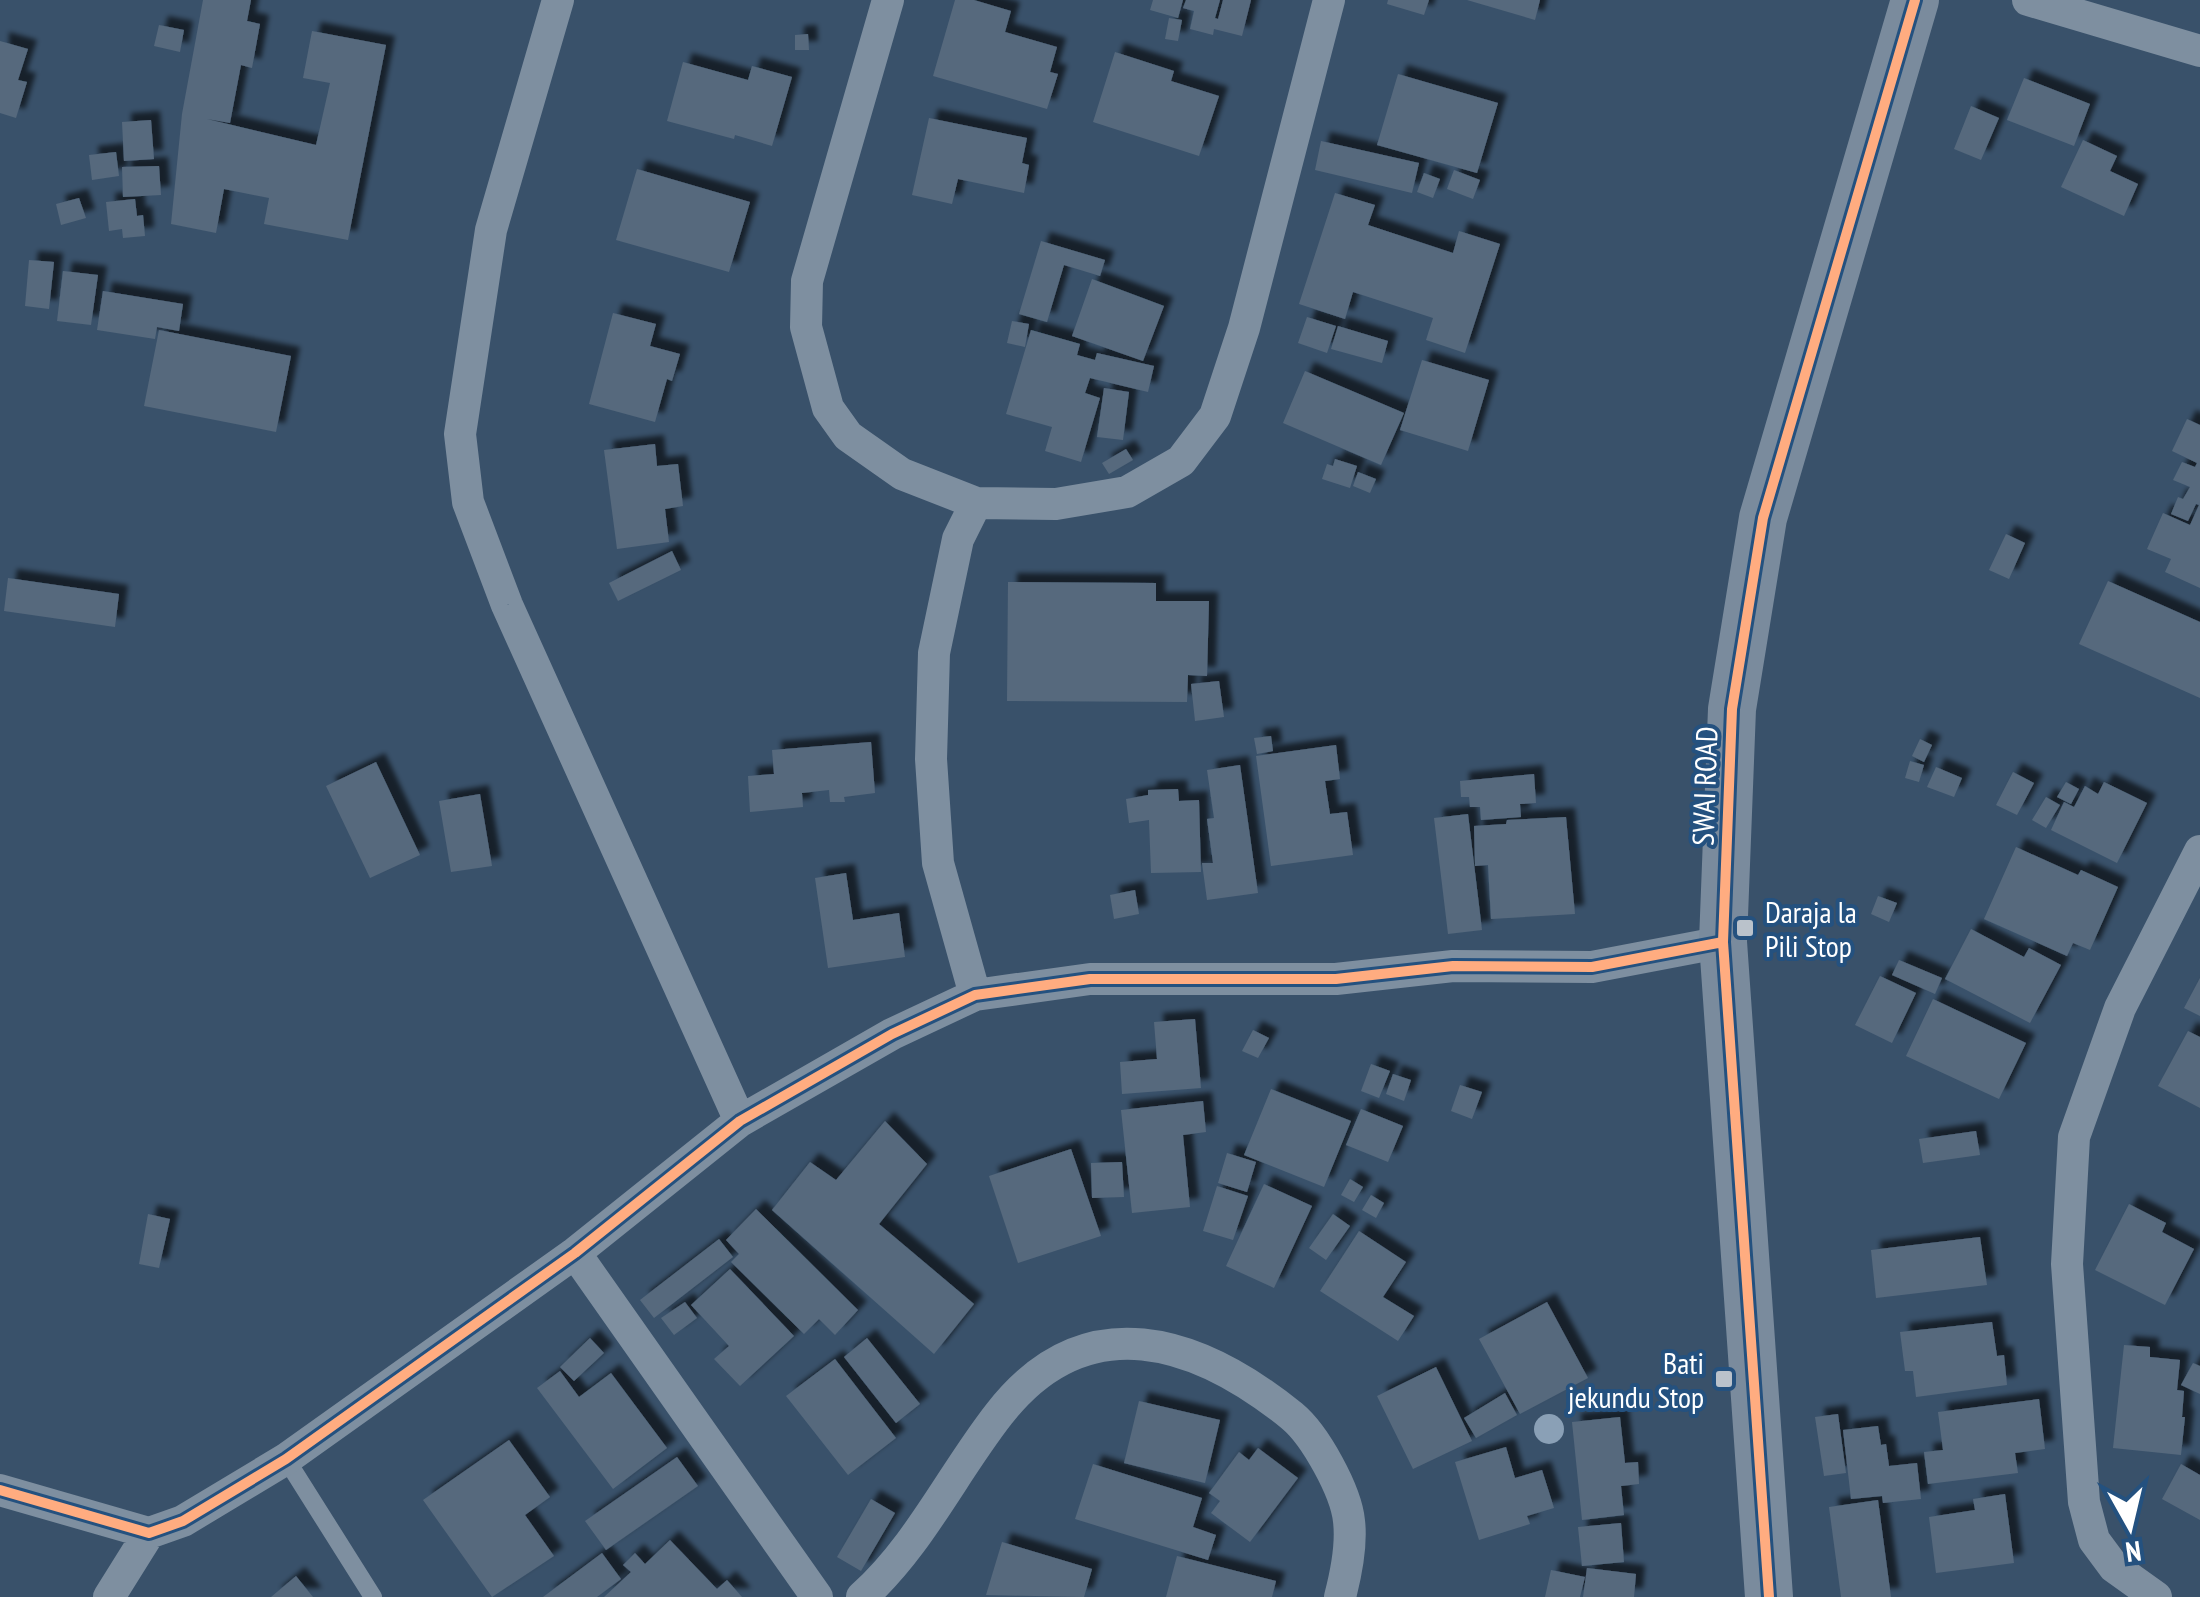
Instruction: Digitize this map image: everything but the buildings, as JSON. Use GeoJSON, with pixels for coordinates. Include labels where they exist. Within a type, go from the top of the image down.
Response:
{"type":"FeatureCollection","features":[{"type":"Feature","properties":{"kind":"street"},"geometry":{"type":"LineString","coordinates":[[558,0],[491,230],[460,434],[468,502],[507,605],[740,1122]]}},
{"type":"Feature","properties":{"kind":"street"},"geometry":{"type":"LineString","coordinates":[[888,0],[807,281],[806,327],[828,408],[848,436],[902,474],[976,502],[1056,504],[1127,492],[1180,461],[1215,416],[1244,328],[1329,0]]}},
{"type":"Feature","properties":{"kind":"street","name":"SWAI ROAD"},"geometry":{"type":"LineString","coordinates":[[1768,1597],[1724,942],[1732,709],[1764,518],[1915,0]]}},
{"type":"Feature","properties":{"kind":"street"},"geometry":{"type":"LineString","coordinates":[[2028,0],[2200,52]]}},
{"type":"Feature","properties":{"kind":"street"},"geometry":{"type":"LineString","coordinates":[[975,995],[938,863],[931,758],[934,653],[958,539],[976,502]]}},
{"type":"Feature","properties":{"kind":"street"},"geometry":{"type":"LineString","coordinates":[[2149,1595],[2114,1567],[2094,1540],[2084,1502],[2067,1264],[2068,1188],[2074,1137],[2120,1008],[2200,851]]}},
{"type":"Feature","properties":{"kind":"street"},"geometry":{"type":"LineString","coordinates":[[0,1490],[149,1533],[183,1521],[286,1459],[574,1253],[740,1122],[892,1034],[975,995],[1090,978],[1336,979],[1452,966],[1592,967],[1724,942]]}},
{"type":"Feature","properties":{"kind":"street"},"geometry":{"type":"LineString","coordinates":[[574,1253],[817,1597]]}},
{"type":"Feature","properties":{"kind":"street"},"geometry":{"type":"LineString","coordinates":[[862,1597],[890,1572],[1001,1411],[1044,1371],[1092,1345],[1146,1343],[1202,1358],[1252,1384],[1308,1429],[1349,1520],[1346,1573],[1340,1597]]}},
{"type":"Feature","properties":{"kind":"street"},"geometry":{"type":"LineString","coordinates":[[109,1597],[149,1533]]}},
{"type":"Feature","properties":{"kind":"lane"},"geometry":{"type":"LineString","coordinates":[[286,1459],[373,1597]]}},
{"type":"Feature","properties":{"kind":"cycle path"},"geometry":{"type":"LineString","coordinates":[[1769,1597],[1723,942],[1732,709],[1763,518],[1915,0]]}},
{"type":"Feature","properties":{"kind":"cycle path"},"geometry":{"type":"LineString","coordinates":[[0,1490],[149,1533],[183,1521],[286,1459],[575,1253],[740,1121],[892,1034],[975,995],[1090,979],[1336,979],[1453,966],[1592,967],[1723,942]]}},
{"type":"Feature","properties":{"kind":"place","name":"Daraja la Pili Stop"},"geometry":{"type":"Point","coordinates":[1745,928]}},
{"type":"Feature","properties":{"kind":"place","name":"Bati jekundu Stop"},"geometry":{"type":"Point","coordinates":[1724,1379]}}]}
